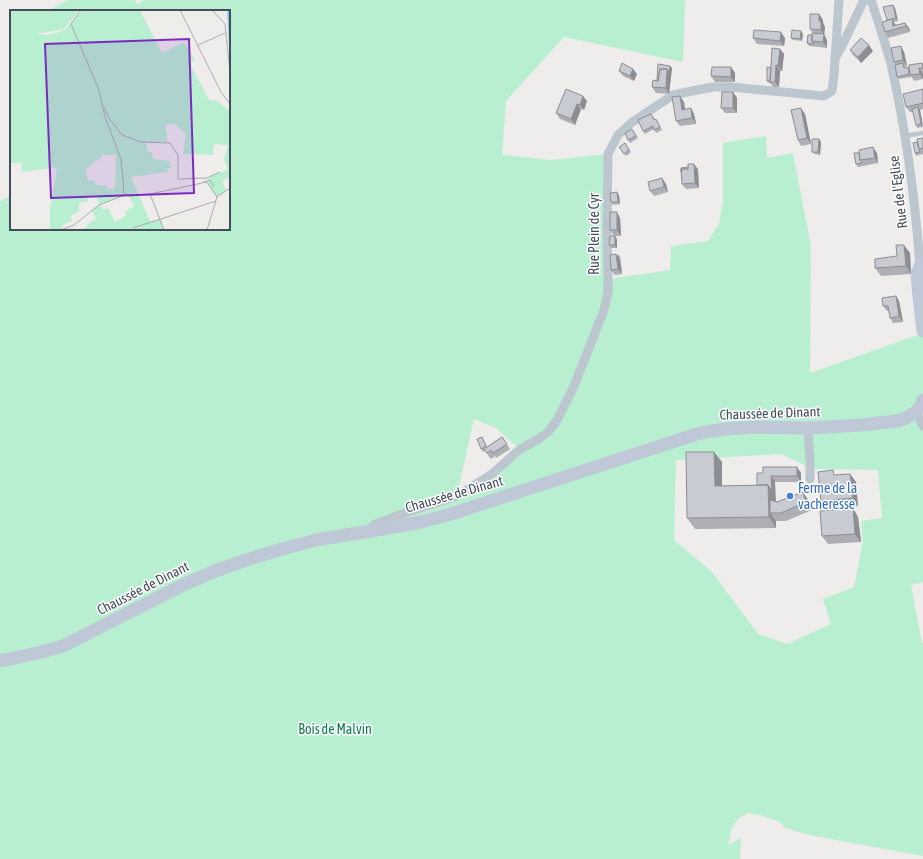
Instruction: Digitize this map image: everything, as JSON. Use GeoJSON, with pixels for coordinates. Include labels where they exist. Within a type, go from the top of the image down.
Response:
{"type":"FeatureCollection","features":[{"type":"Feature","properties":{"kind":"main road"},"geometry":{"type":"LineString","coordinates":[[921,264],[917,274],[923,331]]}},
{"type":"Feature","properties":{"kind":"main road"},"geometry":{"type":"LineString","coordinates":[[916,412],[923,400]]}},
{"type":"Feature","properties":{"kind":"main road","name":"Chaussée de Dinant"},"geometry":{"type":"LineString","coordinates":[[0,661],[63,646],[183,585],[215,571],[282,549],[320,539],[366,532],[448,516],[700,433],[753,427],[808,428],[861,425],[896,421],[906,418],[916,412]]}},
{"type":"Feature","properties":{"kind":"street","name":"Rue Plein de Cyr"},"geometry":{"type":"LineString","coordinates":[[366,532],[374,525],[457,496],[492,474],[519,450],[540,438],[549,431],[557,420],[574,386],[604,310],[608,292],[608,154],[618,135],[631,123],[673,96],[692,91],[731,87],[824,96],[832,92],[839,0]]}},
{"type":"Feature","properties":{"kind":"street"},"geometry":{"type":"LineString","coordinates":[[835,58],[863,2],[867,0]]}},
{"type":"Feature","properties":{"kind":"street","name":"Rue de l'Eglise"},"geometry":{"type":"LineString","coordinates":[[871,0],[891,64],[905,136],[921,264]]}},
{"type":"Feature","properties":{"kind":"street"},"geometry":{"type":"LineString","coordinates":[[916,412],[923,426]]}},
{"type":"Feature","properties":{"kind":"street"},"geometry":{"type":"LineString","coordinates":[[808,428],[810,479]]}},
{"type":"Feature","properties":{"kind":"lane"},"geometry":{"type":"LineString","coordinates":[[905,136],[923,133]]}},
{"type":"Feature","properties":{"kind":"green space","name":"Bois de Malvin"},"geometry":{"type":"Polygon","coordinates":[[[68,0],[135,0],[137,4],[144,0],[685,0],[683,62],[564,37],[506,101],[502,155],[551,160],[608,154],[608,279],[670,270],[671,246],[708,241],[719,224],[723,201],[723,143],[766,136],[767,158],[793,153],[811,246],[810,373],[923,333],[923,400],[916,412],[923,426],[923,582],[911,585],[923,643],[923,856],[809,835],[784,827],[780,822],[748,813],[738,819],[732,827],[728,845],[741,838],[740,859],[0,859],[0,201],[10,196],[10,230],[230,230],[230,10],[50,10],[68,0]],[[474,419],[457,495],[519,449],[496,428],[474,419]],[[781,454],[676,460],[674,540],[712,572],[758,634],[787,644],[831,624],[823,599],[854,587],[863,541],[861,521],[882,518],[878,470],[812,469],[781,454]]]}},
{"type":"Feature","properties":{"kind":"building"},"geometry":{"type":"Polygon","coordinates":[[[893,5],[896,18],[887,20],[883,7],[893,5]]]}},
{"type":"Feature","properties":{"kind":"building"},"geometry":{"type":"Polygon","coordinates":[[[810,14],[819,14],[821,30],[810,29],[810,14]]]}},
{"type":"Feature","properties":{"kind":"building"},"geometry":{"type":"Polygon","coordinates":[[[892,19],[893,26],[905,23],[906,26],[885,32],[882,22],[892,19]]]}},
{"type":"Feature","properties":{"kind":"building"},"geometry":{"type":"Polygon","coordinates":[[[754,30],[781,32],[780,41],[753,38],[754,30]]]}},
{"type":"Feature","properties":{"kind":"building"},"geometry":{"type":"Polygon","coordinates":[[[792,30],[801,31],[800,39],[791,38],[792,30]]]}},
{"type":"Feature","properties":{"kind":"building"},"geometry":{"type":"Polygon","coordinates":[[[812,33],[824,34],[823,42],[812,41],[812,33]]]}},
{"type":"Feature","properties":{"kind":"building"},"geometry":{"type":"Polygon","coordinates":[[[808,35],[812,35],[812,41],[814,44],[807,43],[808,35]]]}},
{"type":"Feature","properties":{"kind":"building"},"geometry":{"type":"Polygon","coordinates":[[[861,38],[869,45],[858,57],[850,50],[861,38]]]}},
{"type":"Feature","properties":{"kind":"building"},"geometry":{"type":"Polygon","coordinates":[[[901,46],[903,60],[894,62],[891,48],[901,46]]]}},
{"type":"Feature","properties":{"kind":"building"},"geometry":{"type":"Polygon","coordinates":[[[772,48],[780,49],[778,66],[776,65],[775,82],[770,82],[772,48]]]}},
{"type":"Feature","properties":{"kind":"building"},"geometry":{"type":"Polygon","coordinates":[[[622,63],[633,69],[630,76],[619,71],[622,63]]]}},
{"type":"Feature","properties":{"kind":"building"},"geometry":{"type":"Polygon","coordinates":[[[903,63],[904,68],[908,67],[909,74],[897,77],[895,65],[903,63]]]}},
{"type":"Feature","properties":{"kind":"building"},"geometry":{"type":"Polygon","coordinates":[[[922,63],[923,68],[919,68],[920,74],[910,75],[909,65],[922,63]]]}},
{"type":"Feature","properties":{"kind":"building"},"geometry":{"type":"Polygon","coordinates":[[[658,64],[670,66],[669,72],[667,69],[660,69],[657,81],[658,64]]]}},
{"type":"Feature","properties":{"kind":"building"},"geometry":{"type":"Polygon","coordinates":[[[712,67],[731,67],[731,77],[711,76],[712,67]]]}},
{"type":"Feature","properties":{"kind":"building"},"geometry":{"type":"Polygon","coordinates":[[[767,67],[771,68],[770,81],[767,81],[767,67]]]}},
{"type":"Feature","properties":{"kind":"building"},"geometry":{"type":"Polygon","coordinates":[[[660,69],[667,69],[666,88],[652,87],[653,80],[658,81],[660,69]]]}},
{"type":"Feature","properties":{"kind":"building"},"geometry":{"type":"Polygon","coordinates":[[[566,89],[583,96],[580,105],[577,104],[571,119],[556,113],[566,89]]]}},
{"type":"Feature","properties":{"kind":"building"},"geometry":{"type":"Polygon","coordinates":[[[923,89],[923,103],[906,107],[903,94],[923,89]]]}},
{"type":"Feature","properties":{"kind":"building"},"geometry":{"type":"Polygon","coordinates":[[[722,92],[733,92],[733,108],[721,108],[722,92]]]}},
{"type":"Feature","properties":{"kind":"building"},"geometry":{"type":"Polygon","coordinates":[[[680,96],[682,110],[691,108],[692,118],[676,121],[672,97],[680,96]]]}},
{"type":"Feature","properties":{"kind":"building"},"geometry":{"type":"Polygon","coordinates":[[[918,107],[921,124],[916,125],[912,109],[918,107]]]}},
{"type":"Feature","properties":{"kind":"building"},"geometry":{"type":"Polygon","coordinates":[[[801,108],[807,138],[798,140],[791,110],[801,108]]]}},
{"type":"Feature","properties":{"kind":"building"},"geometry":{"type":"Polygon","coordinates":[[[651,114],[654,120],[656,119],[660,127],[654,130],[653,126],[643,131],[638,120],[651,114]]]}},
{"type":"Feature","properties":{"kind":"building"},"geometry":{"type":"Polygon","coordinates":[[[632,129],[636,136],[628,140],[625,133],[632,129]]]}},
{"type":"Feature","properties":{"kind":"building"},"geometry":{"type":"Polygon","coordinates":[[[923,138],[923,148],[919,149],[917,139],[923,138]]]}},
{"type":"Feature","properties":{"kind":"building"},"geometry":{"type":"Polygon","coordinates":[[[812,139],[819,139],[818,152],[812,152],[812,139]]]}},
{"type":"Feature","properties":{"kind":"building"},"geometry":{"type":"Polygon","coordinates":[[[917,142],[920,152],[915,153],[913,143],[917,142]]]}},
{"type":"Feature","properties":{"kind":"building"},"geometry":{"type":"Polygon","coordinates":[[[625,143],[629,150],[624,154],[619,147],[625,143]]]}},
{"type":"Feature","properties":{"kind":"building"},"geometry":{"type":"Polygon","coordinates":[[[873,147],[875,158],[860,160],[859,150],[873,147]]]}},
{"type":"Feature","properties":{"kind":"building"},"geometry":{"type":"Polygon","coordinates":[[[854,153],[859,153],[862,163],[856,164],[854,153]]]}},
{"type":"Feature","properties":{"kind":"building"},"geometry":{"type":"Polygon","coordinates":[[[688,164],[694,164],[695,183],[682,184],[681,169],[688,169],[688,164]]]}},
{"type":"Feature","properties":{"kind":"building"},"geometry":{"type":"Polygon","coordinates":[[[688,167],[688,169],[681,168],[688,167]]]}},
{"type":"Feature","properties":{"kind":"building"},"geometry":{"type":"Polygon","coordinates":[[[662,178],[664,187],[650,191],[648,182],[662,178]]]}},
{"type":"Feature","properties":{"kind":"building"},"geometry":{"type":"Polygon","coordinates":[[[617,192],[618,202],[611,202],[610,193],[617,192]]]}},
{"type":"Feature","properties":{"kind":"building"},"geometry":{"type":"Polygon","coordinates":[[[610,212],[617,212],[617,230],[610,230],[610,212]]]}},
{"type":"Feature","properties":{"kind":"building"},"geometry":{"type":"Polygon","coordinates":[[[610,236],[615,236],[615,245],[609,245],[610,236]]]}},
{"type":"Feature","properties":{"kind":"building"},"geometry":{"type":"Polygon","coordinates":[[[896,245],[904,245],[906,266],[875,268],[875,259],[897,256],[896,245]]]}},
{"type":"Feature","properties":{"kind":"building"},"geometry":{"type":"Polygon","coordinates":[[[616,254],[618,269],[611,270],[610,255],[616,254]]]}},
{"type":"Feature","properties":{"kind":"building"},"geometry":{"type":"Polygon","coordinates":[[[896,296],[899,316],[890,318],[888,306],[883,306],[882,298],[896,296]]]}},
{"type":"Feature","properties":{"kind":"building"},"geometry":{"type":"Polygon","coordinates":[[[482,437],[486,446],[481,449],[477,439],[482,437]]]}},
{"type":"Feature","properties":{"kind":"building"},"geometry":{"type":"Polygon","coordinates":[[[502,437],[507,444],[493,453],[491,450],[487,453],[484,449],[502,437]]]}},
{"type":"Feature","properties":{"kind":"building"},"geometry":{"type":"Polygon","coordinates":[[[686,452],[714,452],[715,486],[768,485],[769,517],[687,518],[686,452]]]}},
{"type":"Feature","properties":{"kind":"building"},"geometry":{"type":"Polygon","coordinates":[[[763,467],[797,467],[797,476],[771,476],[772,491],[768,485],[757,485],[757,473],[763,473],[763,467]]]}},
{"type":"Feature","properties":{"kind":"building"},"geometry":{"type":"Polygon","coordinates":[[[833,470],[834,475],[850,474],[853,498],[821,501],[818,472],[833,470]]]}},
{"type":"Feature","properties":{"kind":"building"},"geometry":{"type":"Polygon","coordinates":[[[803,492],[806,502],[781,513],[770,513],[770,500],[777,502],[803,492]]]}},
{"type":"Feature","properties":{"kind":"building"},"geometry":{"type":"Polygon","coordinates":[[[853,508],[855,534],[822,536],[820,511],[853,508]]]}},
{"type":"Feature","properties":{"kind":"place","name":"Ferme de la vacheresse"},"geometry":{"type":"Point","coordinates":[790,496]}}]}
